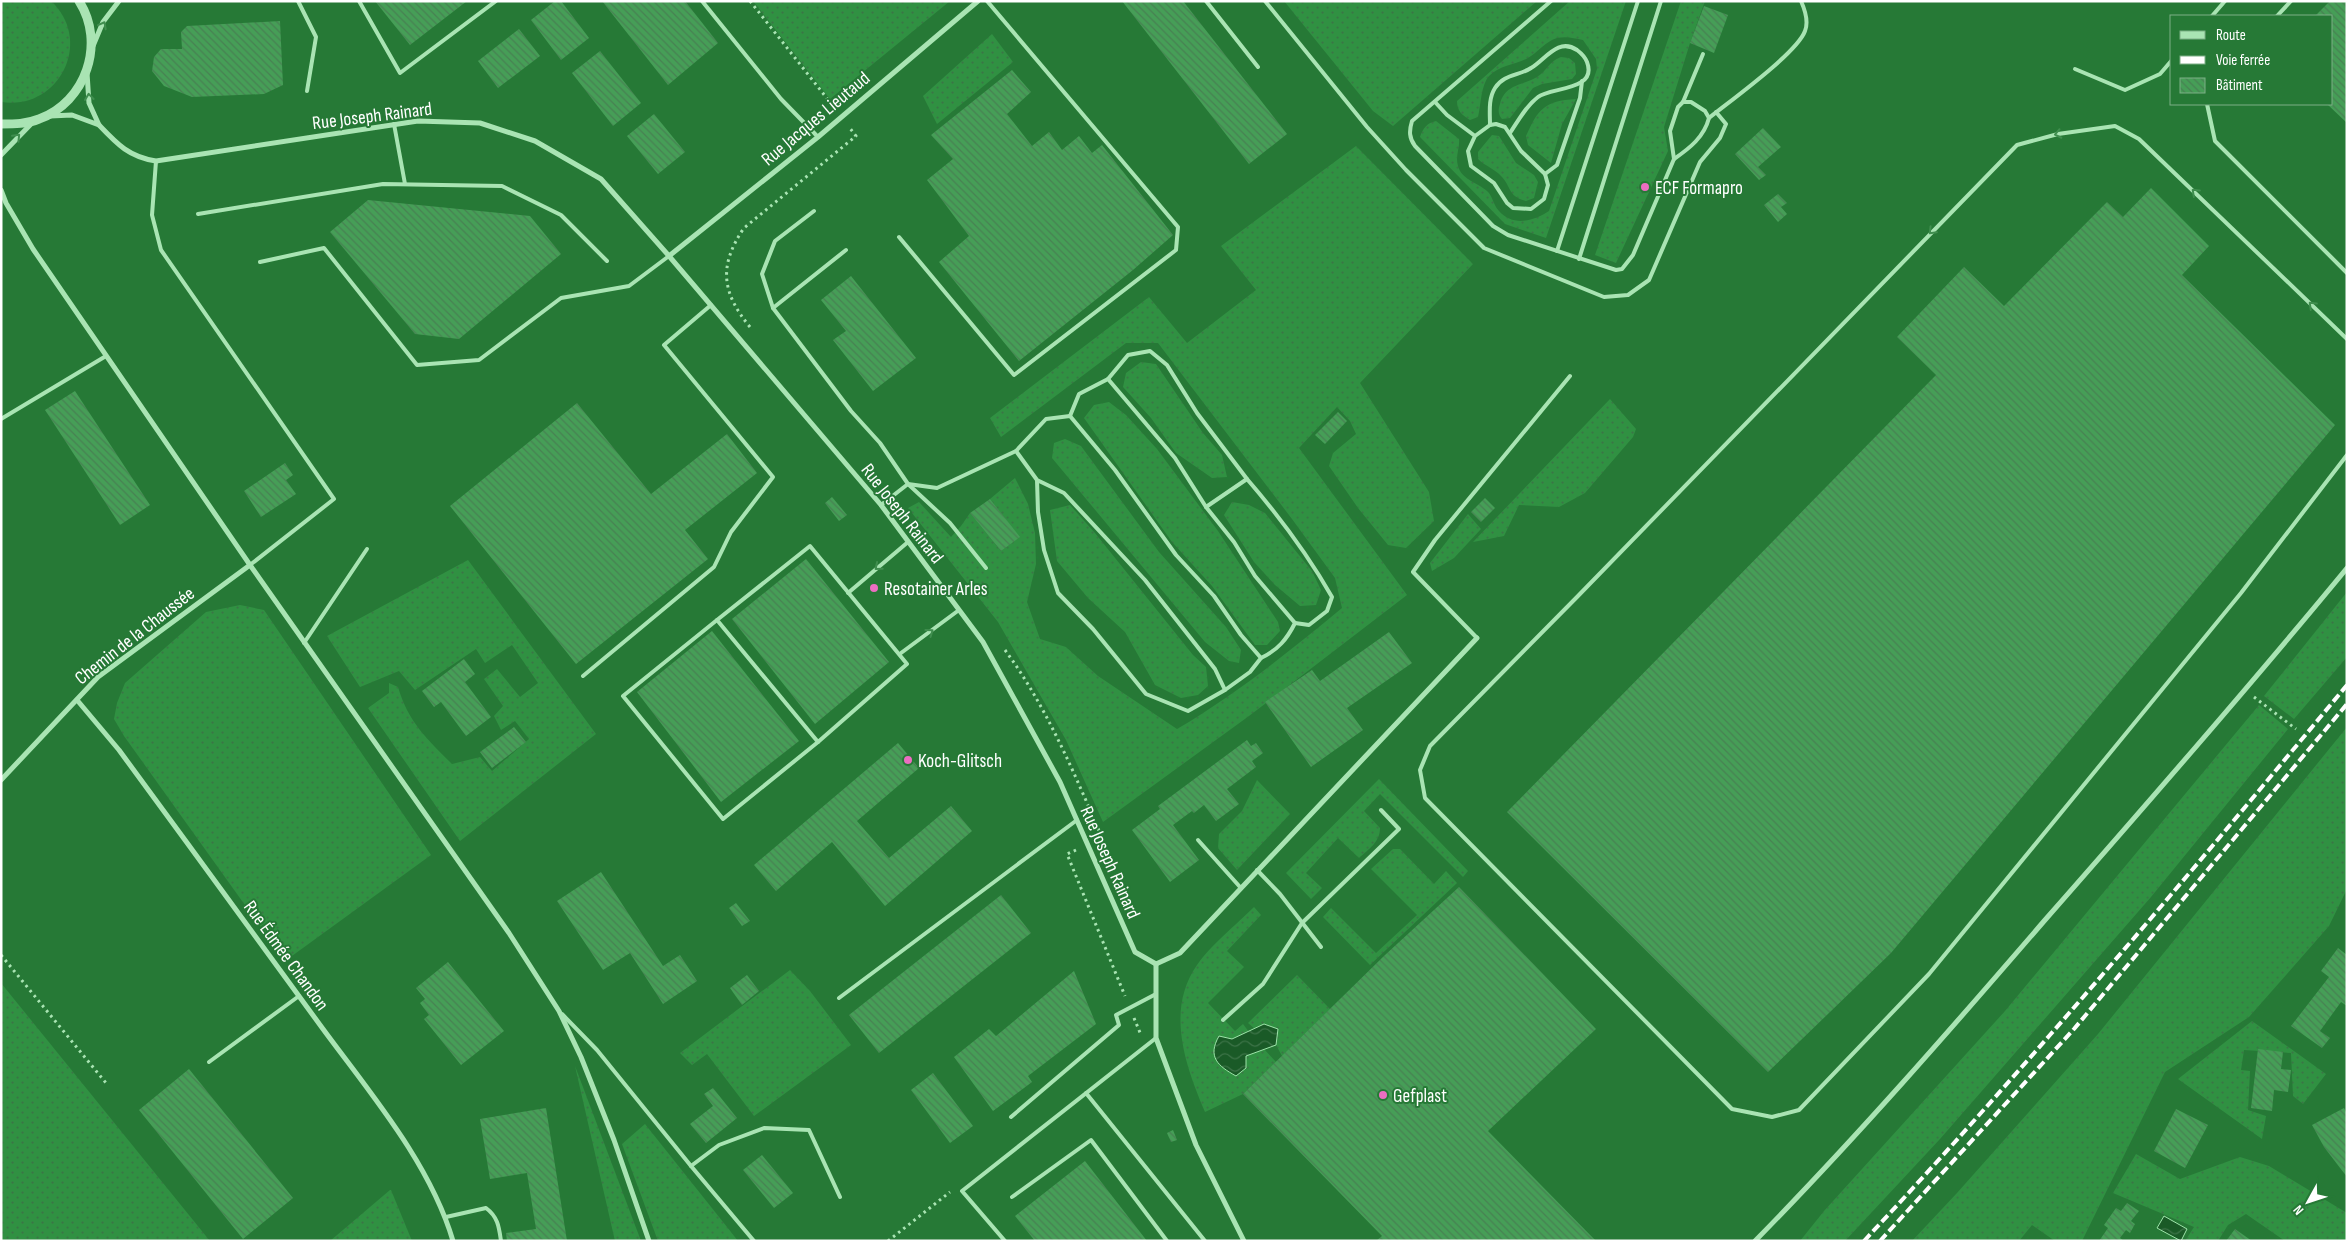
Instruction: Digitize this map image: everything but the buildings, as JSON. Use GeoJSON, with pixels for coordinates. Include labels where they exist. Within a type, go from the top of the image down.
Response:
{"type":"FeatureCollection","features":[{"type":"Feature","properties":{"kind":"street"},"geometry":{"type":"LineString","coordinates":[[78,1],[88,22],[91,51]]}},
{"type":"Feature","properties":{"kind":"street"},"geometry":{"type":"LineString","coordinates":[[98,125],[89,103],[87,71],[91,51],[103,22],[119,1]]}},
{"type":"Feature","properties":{"kind":"street","name":"Rue Jacques Lieutaud"},"geometry":{"type":"LineString","coordinates":[[669,256],[818,136],[974,3]]}},
{"type":"Feature","properties":{"kind":"street"},"geometry":{"type":"LineString","coordinates":[[1,124],[34,121],[47,116],[71,98],[87,71]]}},
{"type":"Feature","properties":{"kind":"street"},"geometry":{"type":"LineString","coordinates":[[47,116],[72,115],[98,125]]}},
{"type":"Feature","properties":{"kind":"street","name":"Rue Joseph Rainard"},"geometry":{"type":"LineString","coordinates":[[98,125],[120,147],[140,158],[156,161],[418,120],[480,123],[535,141],[601,179],[881,505],[959,610],[987,650],[1060,782],[1135,952],[1156,964]]}},
{"type":"Feature","properties":{"kind":"street"},"geometry":{"type":"LineString","coordinates":[[1,155],[34,121]]}},
{"type":"Feature","properties":{"kind":"street"},"geometry":{"type":"LineString","coordinates":[[1,190],[6,203],[33,249],[304,643],[509,933],[560,1011],[582,1057],[649,1241]]}},
{"type":"Feature","properties":{"kind":"street","name":"Chemin de la Chaussée"},"geometry":{"type":"LineString","coordinates":[[1,780],[98,677],[250,565]]}},
{"type":"Feature","properties":{"kind":"street"},"geometry":{"type":"LineString","coordinates":[[1755,1241],[1805,1190],[1990,984],[2246,690],[2347,568]]}},
{"type":"Feature","properties":{"kind":"street"},"geometry":{"type":"LineString","coordinates":[[1244,1241],[1196,1145],[1156,1038],[1156,964],[1180,953],[1477,638]]}},
{"type":"Feature","properties":{"kind":"street","name":"Rue Édmée Chandon"},"geometry":{"type":"LineString","coordinates":[[77,700],[119,750],[390,1120],[432,1188],[446,1217],[453,1241]]}},
{"type":"Feature","properties":{"kind":"lane"},"geometry":{"type":"LineString","coordinates":[[298,1],[316,37],[307,92]]}},
{"type":"Feature","properties":{"kind":"lane"},"geometry":{"type":"LineString","coordinates":[[359,1],[400,73],[496,1]]}},
{"type":"Feature","properties":{"kind":"lane"},"geometry":{"type":"LineString","coordinates":[[702,1],[781,98],[818,136]]}},
{"type":"Feature","properties":{"kind":"lane"},"geometry":{"type":"LineString","coordinates":[[899,237],[1014,375],[1176,250],[1178,227],[987,1]]}},
{"type":"Feature","properties":{"kind":"lane"},"geometry":{"type":"LineString","coordinates":[[1206,1],[1258,68]]}},
{"type":"Feature","properties":{"kind":"lane"},"geometry":{"type":"LineString","coordinates":[[1265,1],[1387,148],[1484,248],[1604,297],[1628,294],[1649,280],[1700,162],[1720,138],[1726,124],[1716,112]]}},
{"type":"Feature","properties":{"kind":"lane"},"geometry":{"type":"LineString","coordinates":[[1550,1],[1412,121],[1410,135],[1414,146],[1493,226],[1508,234],[1557,252],[1616,270],[1622,269],[1633,255],[1674,159],[1692,146],[1706,129],[1709,118],[1795,48],[1806,30],[1807,22],[1801,1]]}},
{"type":"Feature","properties":{"kind":"lane"},"geometry":{"type":"LineString","coordinates":[[1557,252],[1638,1]]}},
{"type":"Feature","properties":{"kind":"lane"},"geometry":{"type":"LineString","coordinates":[[1578,259],[1661,1]]}},
{"type":"Feature","properties":{"kind":"lane"},"geometry":{"type":"LineString","coordinates":[[2213,15],[2225,1]]}},
{"type":"Feature","properties":{"kind":"lane"},"geometry":{"type":"LineString","coordinates":[[2278,15],[2291,1]]}},
{"type":"Feature","properties":{"kind":"lane"},"geometry":{"type":"LineString","coordinates":[[1490,125],[1491,98],[1499,83],[1510,75],[1530,69],[1557,48],[1572,48],[1585,59],[1588,71],[1582,81],[1580,98],[1557,165],[1545,174]]}},
{"type":"Feature","properties":{"kind":"lane"},"geometry":{"type":"LineString","coordinates":[[1674,159],[1670,131],[1673,115],[1683,102],[1703,54]]}},
{"type":"Feature","properties":{"kind":"lane"},"geometry":{"type":"LineString","coordinates":[[2075,69],[2125,90],[2160,74],[2170,62]]}},
{"type":"Feature","properties":{"kind":"lane"},"geometry":{"type":"LineString","coordinates":[[1510,133],[1530,105],[1543,93],[1570,88],[1582,81]]}},
{"type":"Feature","properties":{"kind":"lane"},"geometry":{"type":"LineString","coordinates":[[1435,102],[1447,115],[1475,136]]}},
{"type":"Feature","properties":{"kind":"lane"},"geometry":{"type":"LineString","coordinates":[[1683,102],[1691,102],[1698,106],[1709,118]]}},
{"type":"Feature","properties":{"kind":"lane"},"geometry":{"type":"LineString","coordinates":[[2207,105],[2215,141],[2347,273]]}},
{"type":"Feature","properties":{"kind":"lane"},"geometry":{"type":"LineString","coordinates":[[394,124],[405,184]]}},
{"type":"Feature","properties":{"kind":"lane"},"geometry":{"type":"LineString","coordinates":[[1490,125],[1501,125],[1510,133],[1521,151],[1545,174],[1548,185],[1540,204],[1531,209],[1513,208],[1494,183],[1471,166],[1468,151],[1475,136],[1490,125]]}},
{"type":"Feature","properties":{"kind":"lane"},"geometry":{"type":"LineString","coordinates":[[2347,339],[2139,139],[2115,126],[2058,134],[2017,145],[1578,597],[1430,746],[1420,770],[1425,798],[1732,1109],[1772,1117],[1798,1110],[1929,974],[2241,593],[2347,455]]}},
{"type":"Feature","properties":{"kind":"lane"},"geometry":{"type":"LineString","coordinates":[[156,161],[152,215],[161,250],[334,499],[250,565]]}},
{"type":"Feature","properties":{"kind":"lane"},"geometry":{"type":"LineString","coordinates":[[198,214],[383,184],[502,186],[561,215],[606,261]]}},
{"type":"Feature","properties":{"kind":"lane"},"geometry":{"type":"LineString","coordinates":[[814,211],[775,241],[762,274],[773,308],[851,411],[880,442],[908,484],[950,523],[986,568]]}},
{"type":"Feature","properties":{"kind":"lane"},"geometry":{"type":"LineString","coordinates":[[260,262],[324,248],[417,365],[479,360],[561,298],[629,286],[669,256]]}},
{"type":"Feature","properties":{"kind":"lane"},"geometry":{"type":"LineString","coordinates":[[773,308],[846,250]]}},
{"type":"Feature","properties":{"kind":"lane"},"geometry":{"type":"LineString","coordinates":[[583,676],[714,568],[730,532],[773,477],[664,345],[711,305]]}},
{"type":"Feature","properties":{"kind":"lane"},"geometry":{"type":"LineString","coordinates":[[1070,416],[1079,394],[1108,379],[1128,355],[1150,351],[1167,365],[1197,413],[1313,564],[1332,597],[1326,611],[1309,625],[1294,623],[1255,576],[1234,542],[1206,507],[1175,458],[1108,379]]}},
{"type":"Feature","properties":{"kind":"lane"},"geometry":{"type":"LineString","coordinates":[[1,419],[106,356]]}},
{"type":"Feature","properties":{"kind":"lane"},"geometry":{"type":"LineString","coordinates":[[1477,638],[1413,572],[1435,540],[1570,376]]}},
{"type":"Feature","properties":{"kind":"lane"},"geometry":{"type":"LineString","coordinates":[[881,505],[908,484],[938,488],[1016,451],[1046,419],[1070,416]]}},
{"type":"Feature","properties":{"kind":"lane"},"geometry":{"type":"LineString","coordinates":[[1070,416],[1115,470],[1176,555],[1214,596],[1241,635],[1261,658]]}},
{"type":"Feature","properties":{"kind":"lane"},"geometry":{"type":"LineString","coordinates":[[1016,451],[1037,480],[1064,493],[1139,574],[1215,669],[1224,690]]}},
{"type":"Feature","properties":{"kind":"lane"},"geometry":{"type":"LineString","coordinates":[[1206,507],[1247,479]]}},
{"type":"Feature","properties":{"kind":"lane"},"geometry":{"type":"LineString","coordinates":[[1037,480],[1038,512],[1044,550],[1058,593],[1093,629],[1146,694],[1188,711],[1250,672],[1261,658],[1272,653],[1287,638],[1294,623]]}},
{"type":"Feature","properties":{"kind":"lane"},"geometry":{"type":"LineString","coordinates":[[848,593],[908,542]]}},
{"type":"Feature","properties":{"kind":"lane"},"geometry":{"type":"LineString","coordinates":[[810,546],[848,593],[901,653],[908,664],[818,742],[724,819],[623,696],[810,546]]}},
{"type":"Feature","properties":{"kind":"lane"},"geometry":{"type":"LineString","coordinates":[[304,643],[367,550]]}},
{"type":"Feature","properties":{"kind":"lane"},"geometry":{"type":"LineString","coordinates":[[901,653],[959,610]]}},
{"type":"Feature","properties":{"kind":"lane"},"geometry":{"type":"LineString","coordinates":[[717,620],[818,742]]}},
{"type":"Feature","properties":{"kind":"lane"},"geometry":{"type":"LineString","coordinates":[[1223,1020],[1263,984],[1302,923],[1399,829],[1381,810]]}},
{"type":"Feature","properties":{"kind":"lane"},"geometry":{"type":"LineString","coordinates":[[838,998],[1077,820]]}},
{"type":"Feature","properties":{"kind":"lane"},"geometry":{"type":"LineString","coordinates":[[1198,840],[1240,888]]}},
{"type":"Feature","properties":{"kind":"lane"},"geometry":{"type":"LineString","coordinates":[[1257,870],[1280,894],[1321,948]]}},
{"type":"Feature","properties":{"kind":"lane"},"geometry":{"type":"LineString","coordinates":[[1012,1117],[1119,1025],[1116,1016],[1156,994]]}},
{"type":"Feature","properties":{"kind":"lane"},"geometry":{"type":"LineString","coordinates":[[209,1062],[299,996]]}},
{"type":"Feature","properties":{"kind":"lane"},"geometry":{"type":"LineString","coordinates":[[560,1011],[597,1050],[690,1166],[754,1241]]}},
{"type":"Feature","properties":{"kind":"lane"},"geometry":{"type":"LineString","coordinates":[[1005,1241],[962,1191],[1156,1038]]}},
{"type":"Feature","properties":{"kind":"lane"},"geometry":{"type":"LineString","coordinates":[[1086,1092],[1204,1241]]}},
{"type":"Feature","properties":{"kind":"lane"},"geometry":{"type":"LineString","coordinates":[[690,1166],[719,1145],[764,1128],[809,1130],[840,1196]]}},
{"type":"Feature","properties":{"kind":"lane"},"geometry":{"type":"LineString","coordinates":[[1012,1197],[1092,1140],[1167,1241]]}},
{"type":"Feature","properties":{"kind":"lane"},"geometry":{"type":"LineString","coordinates":[[446,1217],[486,1208],[494,1214],[501,1241]]}},
{"type":"Feature","properties":{"kind":"path"},"geometry":{"type":"LineString","coordinates":[[750,1],[834,107]]}},
{"type":"Feature","properties":{"kind":"path"},"geometry":{"type":"LineString","coordinates":[[2261,702],[2296,728]]}},
{"type":"Feature","properties":{"kind":"path"},"geometry":{"type":"LineString","coordinates":[[1,955],[106,1083]]}},
{"type":"Feature","properties":{"kind":"shaded area"},"geometry":{"type":"Polygon","coordinates":[[[1,1],[51,1],[64,17],[69,35],[69,53],[64,70],[54,85],[39,96],[22,102],[1,102],[1,1]]]}},
{"type":"Feature","properties":{"kind":"shaded area"},"geometry":{"type":"Polygon","coordinates":[[[753,1],[950,1],[830,99],[753,1]]]}},
{"type":"Feature","properties":{"kind":"shaded area"},"geometry":{"type":"Polygon","coordinates":[[[1284,1],[1537,1],[1393,126],[1373,111],[1284,1]]]}},
{"type":"Feature","properties":{"kind":"shaded area"},"geometry":{"type":"Polygon","coordinates":[[[1570,1],[1626,1],[1546,238],[1505,224],[1420,137],[1426,126],[1436,121],[1459,139],[1457,159],[1460,170],[1466,178],[1491,195],[1497,209],[1505,216],[1517,221],[1524,221],[1549,211],[1597,69],[1596,59],[1583,40],[1567,37],[1557,38],[1528,58],[1493,72],[1484,84],[1478,117],[1470,120],[1460,112],[1457,101],[1570,1]]]}},
{"type":"Feature","properties":{"kind":"shaded area"},"geometry":{"type":"Polygon","coordinates":[[[1681,1],[1705,1],[1664,127],[1668,151],[1616,263],[1595,255],[1681,1]]]}},
{"type":"Feature","properties":{"kind":"shaded area"},"geometry":{"type":"Polygon","coordinates":[[[992,34],[1013,62],[937,124],[923,96],[992,34]]]}},
{"type":"Feature","properties":{"kind":"shaded area"},"geometry":{"type":"Polygon","coordinates":[[[1561,57],[1569,58],[1575,63],[1576,74],[1572,79],[1542,84],[1533,88],[1510,118],[1502,119],[1499,114],[1499,108],[1502,97],[1515,86],[1537,77],[1561,57]]]}},
{"type":"Feature","properties":{"kind":"shaded area"},"geometry":{"type":"Polygon","coordinates":[[[1576,99],[1562,124],[1551,163],[1528,145],[1526,136],[1534,119],[1549,104],[1576,99]]]}},
{"type":"Feature","properties":{"kind":"shaded area"},"geometry":{"type":"Polygon","coordinates":[[[1492,135],[1499,136],[1516,163],[1534,175],[1538,182],[1534,198],[1526,201],[1516,197],[1499,174],[1478,159],[1478,152],[1492,135]]]}},
{"type":"Feature","properties":{"kind":"shaded area"},"geometry":{"type":"Polygon","coordinates":[[[1356,146],[1473,264],[1360,383],[1429,492],[1434,521],[1406,548],[1388,545],[1358,508],[1329,466],[1333,453],[1356,434],[1350,421],[1337,407],[1299,448],[1407,595],[1249,716],[1103,822],[1066,740],[998,622],[908,508],[919,502],[951,537],[970,513],[1001,551],[1019,537],[990,499],[1015,478],[1028,504],[1035,533],[1036,564],[1027,602],[1040,639],[1066,647],[1098,676],[1177,729],[1241,687],[1302,641],[1342,608],[1335,578],[1158,343],[1126,343],[1001,437],[990,418],[1149,297],[1187,343],[1256,290],[1221,246],[1356,146]]]}},
{"type":"Feature","properties":{"kind":"shaded area"},"geometry":{"type":"Polygon","coordinates":[[[1141,362],[1156,364],[1203,433],[1222,455],[1227,477],[1212,478],[1176,453],[1151,418],[1123,387],[1126,373],[1141,362]]]}},
{"type":"Feature","properties":{"kind":"shaded area"},"geometry":{"type":"Polygon","coordinates":[[[1610,399],[1636,429],[1633,437],[1585,493],[1559,507],[1519,505],[1504,536],[1473,542],[1610,399]]]}},
{"type":"Feature","properties":{"kind":"shaded area"},"geometry":{"type":"Polygon","coordinates":[[[1109,402],[1126,415],[1157,449],[1218,531],[1278,622],[1280,631],[1267,645],[1255,645],[1212,586],[1172,542],[1084,418],[1094,405],[1109,402]]]}},
{"type":"Feature","properties":{"kind":"shaded area"},"geometry":{"type":"Polygon","coordinates":[[[1065,439],[1081,446],[1159,552],[1226,627],[1241,650],[1239,663],[1229,661],[1205,642],[1052,458],[1054,443],[1065,439]]]}},
{"type":"Feature","properties":{"kind":"shaded area"},"geometry":{"type":"Polygon","coordinates":[[[1232,502],[1249,505],[1265,513],[1312,571],[1321,590],[1316,605],[1300,606],[1275,585],[1254,562],[1224,515],[1232,502]]]}},
{"type":"Feature","properties":{"kind":"shaded area"},"geometry":{"type":"Polygon","coordinates":[[[1070,505],[1095,533],[1193,655],[1206,667],[1208,686],[1198,695],[1181,698],[1155,685],[1125,632],[1088,598],[1057,561],[1050,510],[1070,505]]]}},
{"type":"Feature","properties":{"kind":"shaded area"},"geometry":{"type":"Polygon","coordinates":[[[1468,514],[1481,529],[1454,558],[1432,571],[1430,563],[1468,514]]]}},
{"type":"Feature","properties":{"kind":"shaded area"},"geometry":{"type":"Polygon","coordinates":[[[468,560],[596,734],[460,841],[368,708],[389,693],[389,683],[398,687],[407,710],[420,730],[452,764],[480,757],[492,771],[529,739],[515,721],[501,730],[494,716],[503,706],[484,679],[497,669],[520,697],[538,683],[512,645],[485,663],[476,649],[415,690],[399,671],[360,687],[327,636],[468,560]]]}},
{"type":"Feature","properties":{"kind":"shaded area"},"geometry":{"type":"Polygon","coordinates":[[[2347,592],[2347,657],[2294,719],[2264,696],[2347,592]]]}},
{"type":"Feature","properties":{"kind":"shaded area"},"geometry":{"type":"Polygon","coordinates":[[[240,605],[264,610],[431,855],[285,961],[124,736],[114,719],[117,703],[125,683],[206,612],[240,605]]]}},
{"type":"Feature","properties":{"kind":"shaded area"},"geometry":{"type":"Polygon","coordinates":[[[2259,705],[2288,729],[2151,897],[1940,1139],[1845,1241],[1800,1241],[1824,1211],[2005,1011],[2259,705]]]}},
{"type":"Feature","properties":{"kind":"shaded area"},"geometry":{"type":"Polygon","coordinates":[[[2347,727],[2347,889],[2329,926],[2249,1017],[2165,1072],[2082,1241],[2055,1241],[2032,1225],[2019,1241],[1912,1241],[2098,1034],[2347,727]]]}},
{"type":"Feature","properties":{"kind":"shaded area"},"geometry":{"type":"Polygon","coordinates":[[[1379,779],[1468,871],[1463,877],[1380,794],[1364,811],[1380,828],[1376,841],[1359,858],[1338,838],[1306,873],[1322,888],[1311,899],[1286,873],[1379,779]]]}},
{"type":"Feature","properties":{"kind":"shaded area"},"geometry":{"type":"Polygon","coordinates":[[[1257,780],[1290,814],[1237,870],[1218,848],[1219,834],[1242,811],[1257,780]]]}},
{"type":"Feature","properties":{"kind":"shaded area"},"geometry":{"type":"Polygon","coordinates":[[[1393,849],[1400,849],[1434,884],[1446,871],[1457,883],[1370,965],[1323,917],[1331,908],[1376,953],[1417,915],[1371,869],[1393,849]]]}},
{"type":"Feature","properties":{"kind":"shaded area"},"geometry":{"type":"Polygon","coordinates":[[[1254,907],[1261,915],[1227,951],[1244,967],[1208,1003],[1235,1031],[1243,1024],[1249,1032],[1232,1039],[1246,1056],[1264,1049],[1276,1062],[1243,1094],[1205,1112],[1191,1077],[1182,1039],[1180,1020],[1182,1001],[1187,983],[1202,958],[1254,907]]]}},
{"type":"Feature","properties":{"kind":"shaded area"},"geometry":{"type":"Polygon","coordinates":[[[790,970],[810,991],[851,1045],[754,1116],[707,1054],[692,1065],[680,1053],[790,970]]]}},
{"type":"Feature","properties":{"kind":"shaded area"},"geometry":{"type":"Polygon","coordinates":[[[1297,975],[1330,1009],[1282,1056],[1276,1045],[1278,1029],[1264,1024],[1255,1029],[1248,1023],[1297,975]]]}},
{"type":"Feature","properties":{"kind":"shaded area"},"geometry":{"type":"Polygon","coordinates":[[[1,983],[210,1241],[1,1241],[1,983]]]}},
{"type":"Feature","properties":{"kind":"shaded area"},"geometry":{"type":"Polygon","coordinates":[[[2252,1021],[2326,1074],[2303,1104],[2293,1096],[2291,1053],[2244,1050],[2241,1070],[2250,1071],[2248,1110],[2266,1116],[2262,1139],[2178,1079],[2252,1021]]]}},
{"type":"Feature","properties":{"kind":"shaded area"},"geometry":{"type":"Polygon","coordinates":[[[575,1066],[641,1241],[615,1241],[575,1066]]]}},
{"type":"Feature","properties":{"kind":"shaded area"},"geometry":{"type":"Polygon","coordinates":[[[645,1124],[738,1241],[658,1241],[622,1144],[645,1124]]]}},
{"type":"Feature","properties":{"kind":"shaded area"},"geometry":{"type":"Polygon","coordinates":[[[2136,1154],[2180,1179],[2240,1157],[2269,1166],[2347,1213],[2347,1241],[2285,1241],[2246,1214],[2228,1225],[2218,1241],[2185,1241],[2194,1227],[2113,1193],[2136,1154]]]}},
{"type":"Feature","properties":{"kind":"shaded area"},"geometry":{"type":"Polygon","coordinates":[[[390,1190],[412,1241],[330,1241],[390,1190]]]}},
{"type":"Feature","properties":{"kind":"water"},"geometry":{"type":"Polygon","coordinates":[[[1264,1024],[1278,1029],[1276,1045],[1246,1056],[1246,1068],[1236,1076],[1216,1060],[1214,1050],[1219,1036],[1232,1039],[1264,1024]]]}},
{"type":"Feature","properties":{"kind":"water"},"geometry":{"type":"Polygon","coordinates":[[[2164,1216],[2187,1229],[2181,1241],[2157,1228],[2164,1216]]]}},
{"type":"Feature","properties":{"kind":"railway"},"geometry":{"type":"LineString","coordinates":[[1864,1241],[1988,1105],[2110,966],[2347,685]]}},
{"type":"Feature","properties":{"kind":"railway"},"geometry":{"type":"LineString","coordinates":[[1880,1241],[2074,1029],[2347,704]]}},
{"type":"Feature","properties":{"kind":"place","name":"ECF Formapro"},"geometry":{"type":"Point","coordinates":[1645,187]}},
{"type":"Feature","properties":{"kind":"place","name":"Resotainer Arles"},"geometry":{"type":"Point","coordinates":[874,588]}},
{"type":"Feature","properties":{"kind":"place","name":"Koch-Glitsch"},"geometry":{"type":"Point","coordinates":[908,760]}},
{"type":"Feature","properties":{"kind":"place","name":"Gefplast"},"geometry":{"type":"Point","coordinates":[1383,1095]}}]}
